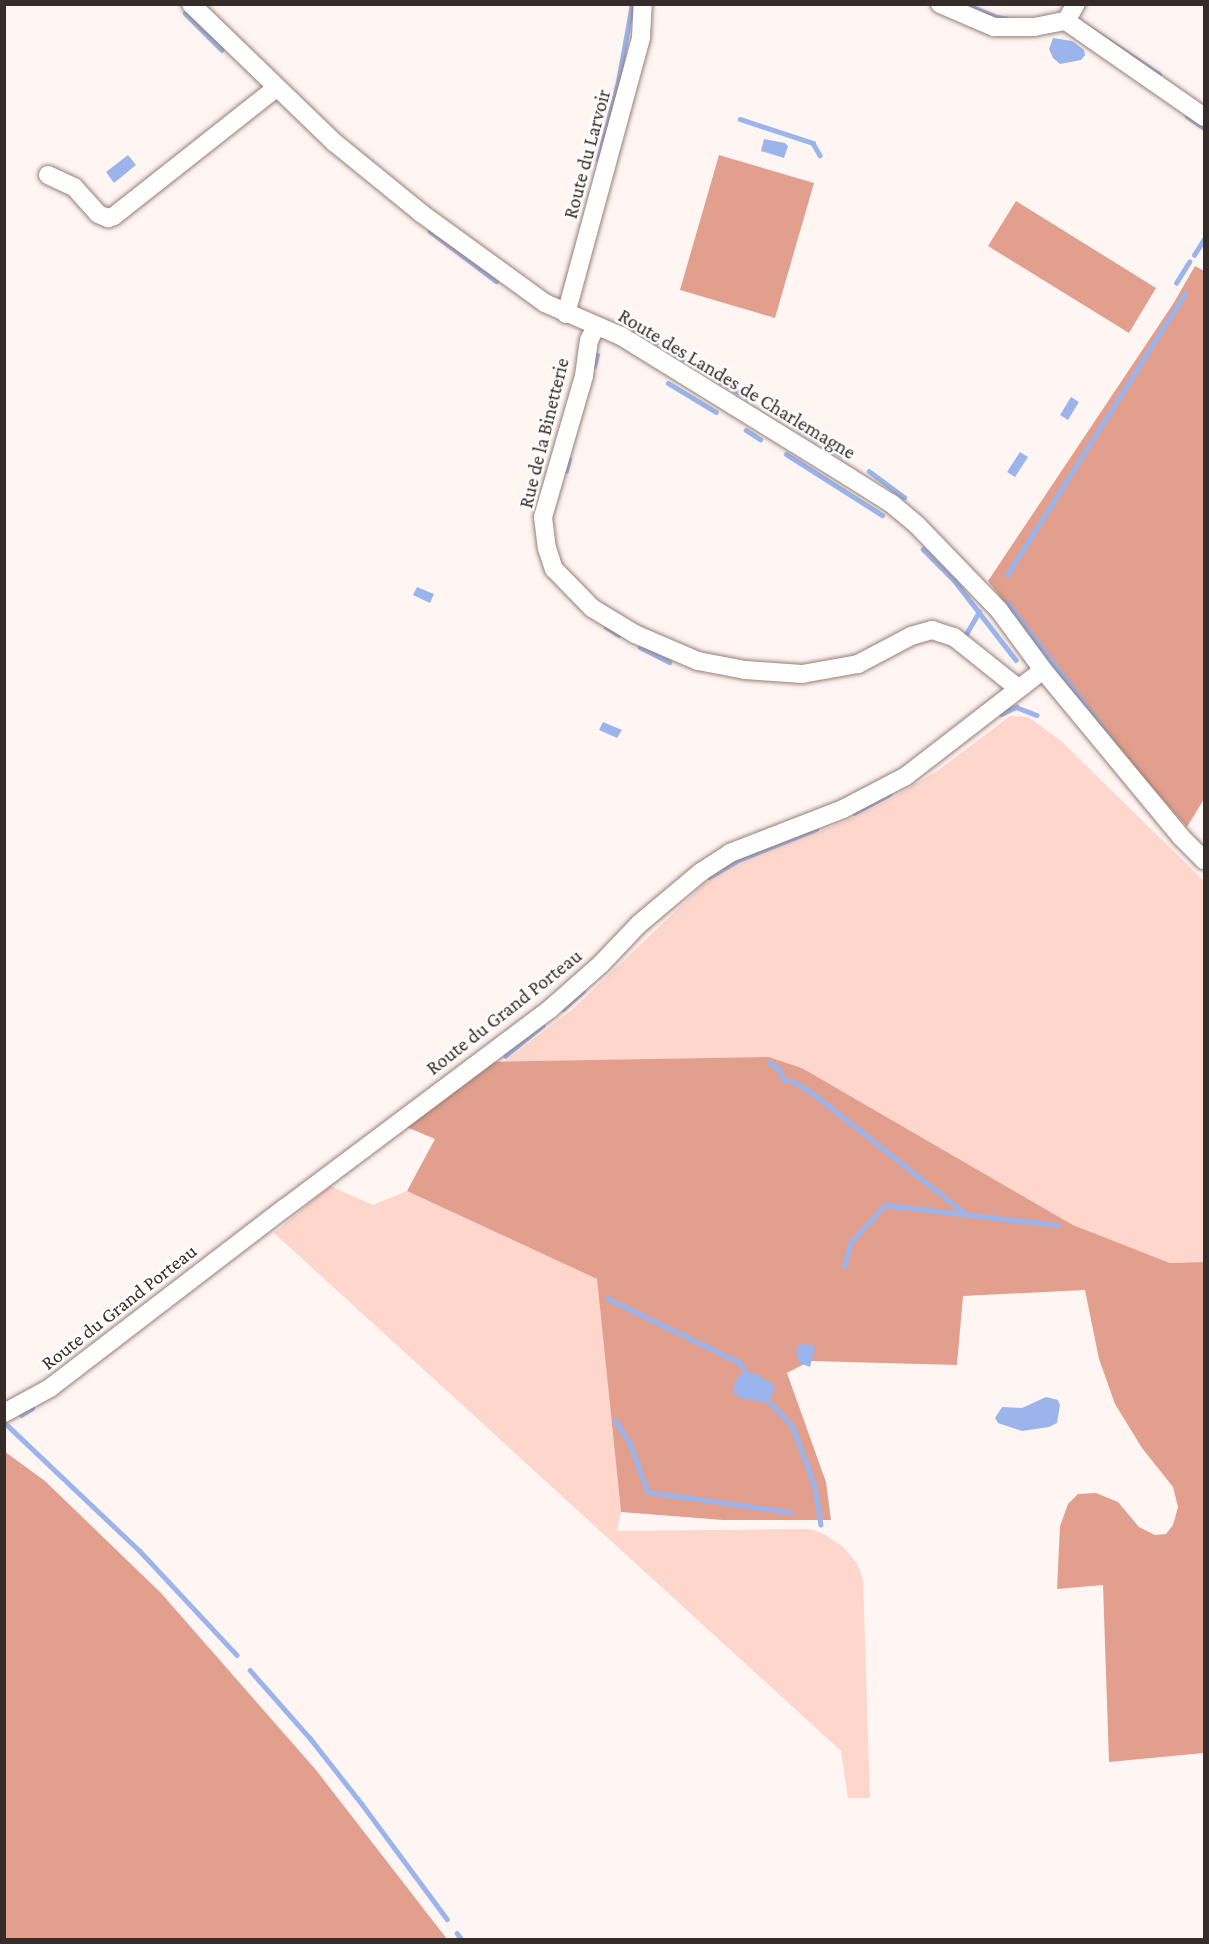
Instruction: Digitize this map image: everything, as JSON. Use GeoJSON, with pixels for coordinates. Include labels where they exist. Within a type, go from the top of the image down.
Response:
{"type":"FeatureCollection","features":[{"type":"Feature","properties":{"kind":"street","name":"Route des Landes de Charlemagne"},"geometry":{"type":"LineString","coordinates":[[191,4],[335,143],[421,213],[545,303],[621,336],[892,504],[917,525],[982,591],[1043,670],[1181,837],[1204,860]]}},
{"type":"Feature","properties":{"kind":"street","name":"Route du Larvoir"},"geometry":{"type":"LineString","coordinates":[[566,314],[641,37],[643,4]]}},
{"type":"Feature","properties":{"kind":"street"},"geometry":{"type":"LineString","coordinates":[[940,4],[994,27],[1034,27],[1066,21],[1204,117]]}},
{"type":"Feature","properties":{"kind":"street"},"geometry":{"type":"LineString","coordinates":[[1066,21],[1076,4]]}},
{"type":"Feature","properties":{"kind":"street"},"geometry":{"type":"LineString","coordinates":[[48,175],[74,187],[98,214],[108,218],[114,216],[276,88]]}},
{"type":"Feature","properties":{"kind":"street","name":"Rue de la Binetterie"},"geometry":{"type":"LineString","coordinates":[[596,327],[589,340],[584,376],[543,517],[547,548],[554,569],[592,608],[635,634],[698,661],[744,670],[802,674],[858,664],[911,636],[932,630],[954,637],[1018,688]]}},
{"type":"Feature","properties":{"kind":"street","name":"Route du Grand Porteau"},"geometry":{"type":"LineString","coordinates":[[4,1413],[50,1388],[550,1009],[601,964],[639,924],[701,872],[730,853],[843,809],[906,776],[1043,670]]}},
{"type":"Feature","properties":{"kind":"shaded area"},"geometry":{"type":"Polygon","coordinates":[[[719,155],[814,183],[775,318],[680,290],[719,155]]]}},
{"type":"Feature","properties":{"kind":"shaded area"},"geometry":{"type":"Polygon","coordinates":[[[1016,201],[1156,288],[1129,333],[988,246],[1016,201]]]}},
{"type":"Feature","properties":{"kind":"shaded area"},"geometry":{"type":"Polygon","coordinates":[[[1195,266],[1204,271],[1204,799],[1187,827],[1123,754],[988,581],[1173,304],[1195,266]]]}},
{"type":"Feature","properties":{"kind":"shaded area"},"geometry":{"type":"Polygon","coordinates":[[[1010,716],[1028,717],[1060,740],[1204,881],[1204,1262],[1170,1263],[1073,1225],[802,1068],[769,1057],[503,1062],[573,1009],[705,883],[736,865],[850,819],[892,798],[940,769],[1010,716]]]}},
{"type":"Feature","properties":{"kind":"shaded area"},"geometry":{"type":"Polygon","coordinates":[[[769,1057],[802,1068],[1073,1225],[1170,1263],[1204,1262],[1204,1753],[1109,1762],[1103,1585],[1057,1589],[1060,1526],[1068,1504],[1078,1494],[1096,1493],[1118,1502],[1139,1527],[1155,1535],[1166,1534],[1173,1525],[1178,1507],[1173,1487],[1142,1448],[1115,1404],[1099,1359],[1085,1290],[963,1296],[957,1365],[810,1361],[787,1373],[826,1482],[831,1520],[723,1520],[621,1512],[597,1279],[407,1191],[435,1139],[397,1123],[485,1062],[769,1057]]]}},
{"type":"Feature","properties":{"kind":"shaded area"},"geometry":{"type":"Polygon","coordinates":[[[330,1186],[373,1205],[407,1191],[597,1279],[621,1512],[617,1531],[810,1529],[826,1535],[843,1547],[857,1563],[863,1579],[870,1798],[848,1798],[841,1751],[274,1233],[330,1186]]]}},
{"type":"Feature","properties":{"kind":"shaded area"},"geometry":{"type":"Polygon","coordinates":[[[4,1451],[45,1481],[161,1593],[316,1770],[447,1939],[5,1939],[4,1451]]]}},
{"type":"Feature","properties":{"kind":"water"},"geometry":{"type":"Polygon","coordinates":[[[1053,38],[1072,41],[1084,50],[1085,55],[1081,60],[1060,64],[1053,58],[1049,49],[1053,38]]]}},
{"type":"Feature","properties":{"kind":"water"},"geometry":{"type":"Polygon","coordinates":[[[764,139],[785,143],[788,146],[784,158],[761,151],[764,139]]]}},
{"type":"Feature","properties":{"kind":"water"},"geometry":{"type":"Polygon","coordinates":[[[128,155],[136,165],[114,183],[106,172],[128,155]]]}},
{"type":"Feature","properties":{"kind":"water"},"geometry":{"type":"Polygon","coordinates":[[[1071,397],[1079,402],[1068,420],[1060,415],[1071,397]]]}},
{"type":"Feature","properties":{"kind":"water"},"geometry":{"type":"Polygon","coordinates":[[[1020,452],[1028,457],[1015,477],[1007,472],[1020,452]]]}},
{"type":"Feature","properties":{"kind":"water"},"geometry":{"type":"Polygon","coordinates":[[[417,587],[434,594],[430,603],[413,595],[417,587]]]}},
{"type":"Feature","properties":{"kind":"water"},"geometry":{"type":"Polygon","coordinates":[[[603,722],[622,730],[617,738],[599,730],[603,722]]]}},
{"type":"Feature","properties":{"kind":"water"},"geometry":{"type":"Polygon","coordinates":[[[799,1344],[812,1345],[815,1348],[810,1367],[799,1363],[796,1351],[799,1344]]]}},
{"type":"Feature","properties":{"kind":"water"},"geometry":{"type":"Polygon","coordinates":[[[746,1372],[754,1373],[773,1384],[775,1390],[766,1403],[740,1398],[734,1393],[733,1387],[739,1376],[746,1372]]]}},
{"type":"Feature","properties":{"kind":"water"},"geometry":{"type":"Polygon","coordinates":[[[1046,1397],[1058,1400],[1060,1405],[1057,1423],[1049,1427],[1022,1431],[998,1423],[995,1418],[1002,1407],[1022,1408],[1046,1397]]]}},
{"type":"Feature","properties":{"kind":"waterway"},"geometry":{"type":"LineString","coordinates":[[598,160],[618,82],[632,4]]}},
{"type":"Feature","properties":{"kind":"waterway"},"geometry":{"type":"LineString","coordinates":[[965,4],[1008,19]]}},
{"type":"Feature","properties":{"kind":"waterway"},"geometry":{"type":"LineString","coordinates":[[185,13],[222,50]]}},
{"type":"Feature","properties":{"kind":"waterway"},"geometry":{"type":"LineString","coordinates":[[1081,22],[1159,74]]}},
{"type":"Feature","properties":{"kind":"waterway"},"geometry":{"type":"LineString","coordinates":[[1187,116],[1204,128]]}},
{"type":"Feature","properties":{"kind":"waterway"},"geometry":{"type":"LineString","coordinates":[[740,119],[813,143],[820,155]]}},
{"type":"Feature","properties":{"kind":"waterway"},"geometry":{"type":"LineString","coordinates":[[430,231],[496,281]]}},
{"type":"Feature","properties":{"kind":"waterway"},"geometry":{"type":"LineString","coordinates":[[1194,255],[1204,239]]}},
{"type":"Feature","properties":{"kind":"waterway"},"geometry":{"type":"LineString","coordinates":[[1176,283],[1189,262]]}},
{"type":"Feature","properties":{"kind":"waterway"},"geometry":{"type":"LineString","coordinates":[[1007,575],[1185,293]]}},
{"type":"Feature","properties":{"kind":"waterway"},"geometry":{"type":"LineString","coordinates":[[623,324],[656,342]]}},
{"type":"Feature","properties":{"kind":"waterway"},"geometry":{"type":"LineString","coordinates":[[672,352],[746,397]]}},
{"type":"Feature","properties":{"kind":"waterway"},"geometry":{"type":"LineString","coordinates":[[594,366],[597,355]]}},
{"type":"Feature","properties":{"kind":"waterway"},"geometry":{"type":"LineString","coordinates":[[668,383],[716,412]]}},
{"type":"Feature","properties":{"kind":"waterway"},"geometry":{"type":"LineString","coordinates":[[767,409],[817,440]]}},
{"type":"Feature","properties":{"kind":"waterway"},"geometry":{"type":"LineString","coordinates":[[746,430],[760,439]]}},
{"type":"Feature","properties":{"kind":"waterway"},"geometry":{"type":"LineString","coordinates":[[831,449],[841,455]]}},
{"type":"Feature","properties":{"kind":"waterway"},"geometry":{"type":"LineString","coordinates":[[786,454],[882,515]]}},
{"type":"Feature","properties":{"kind":"waterway"},"geometry":{"type":"LineString","coordinates":[[566,471],[569,459]]}},
{"type":"Feature","properties":{"kind":"waterway"},"geometry":{"type":"LineString","coordinates":[[869,471],[904,497]]}},
{"type":"Feature","properties":{"kind":"waterway"},"geometry":{"type":"LineString","coordinates":[[923,549],[954,580],[1016,660]]}},
{"type":"Feature","properties":{"kind":"waterway"},"geometry":{"type":"LineString","coordinates":[[1007,602],[1113,741]]}},
{"type":"Feature","properties":{"kind":"waterway"},"geometry":{"type":"LineString","coordinates":[[962,635],[965,636],[979,612]]}},
{"type":"Feature","properties":{"kind":"waterway"},"geometry":{"type":"LineString","coordinates":[[606,627],[619,635]]}},
{"type":"Feature","properties":{"kind":"waterway"},"geometry":{"type":"LineString","coordinates":[[640,647],[669,662]]}},
{"type":"Feature","properties":{"kind":"waterway"},"geometry":{"type":"LineString","coordinates":[[1001,714],[1016,707],[1037,715]]}},
{"type":"Feature","properties":{"kind":"waterway"},"geometry":{"type":"LineString","coordinates":[[854,813],[889,794]]}},
{"type":"Feature","properties":{"kind":"waterway"},"geometry":{"type":"LineString","coordinates":[[709,877],[739,860],[816,829]]}},
{"type":"Feature","properties":{"kind":"waterway"},"geometry":{"type":"LineString","coordinates":[[563,1009],[583,991]]}},
{"type":"Feature","properties":{"kind":"waterway"},"geometry":{"type":"LineString","coordinates":[[505,1056],[542,1026]]}},
{"type":"Feature","properties":{"kind":"waterway"},"geometry":{"type":"LineString","coordinates":[[769,1062],[779,1069],[785,1081],[793,1081],[814,1094],[967,1215]]}},
{"type":"Feature","properties":{"kind":"waterway"},"geometry":{"type":"LineString","coordinates":[[844,1266],[851,1242],[885,1205],[1058,1225]]}},
{"type":"Feature","properties":{"kind":"waterway"},"geometry":{"type":"LineString","coordinates":[[607,1298],[740,1363],[746,1372]]}},
{"type":"Feature","properties":{"kind":"waterway"},"geometry":{"type":"LineString","coordinates":[[769,1401],[792,1426],[796,1435],[815,1487],[821,1525]]}},
{"type":"Feature","properties":{"kind":"waterway"},"geometry":{"type":"LineString","coordinates":[[21,1415],[32,1408]]}},
{"type":"Feature","properties":{"kind":"waterway"},"geometry":{"type":"LineString","coordinates":[[615,1420],[630,1443],[648,1492],[791,1512]]}},
{"type":"Feature","properties":{"kind":"waterway"},"geometry":{"type":"LineString","coordinates":[[5,1423],[140,1551],[237,1655]]}},
{"type":"Feature","properties":{"kind":"waterway"},"geometry":{"type":"LineString","coordinates":[[250,1670],[310,1738],[447,1919]]}},
{"type":"Feature","properties":{"kind":"waterway"},"geometry":{"type":"LineString","coordinates":[[457,1933],[462,1940]]}}]}
